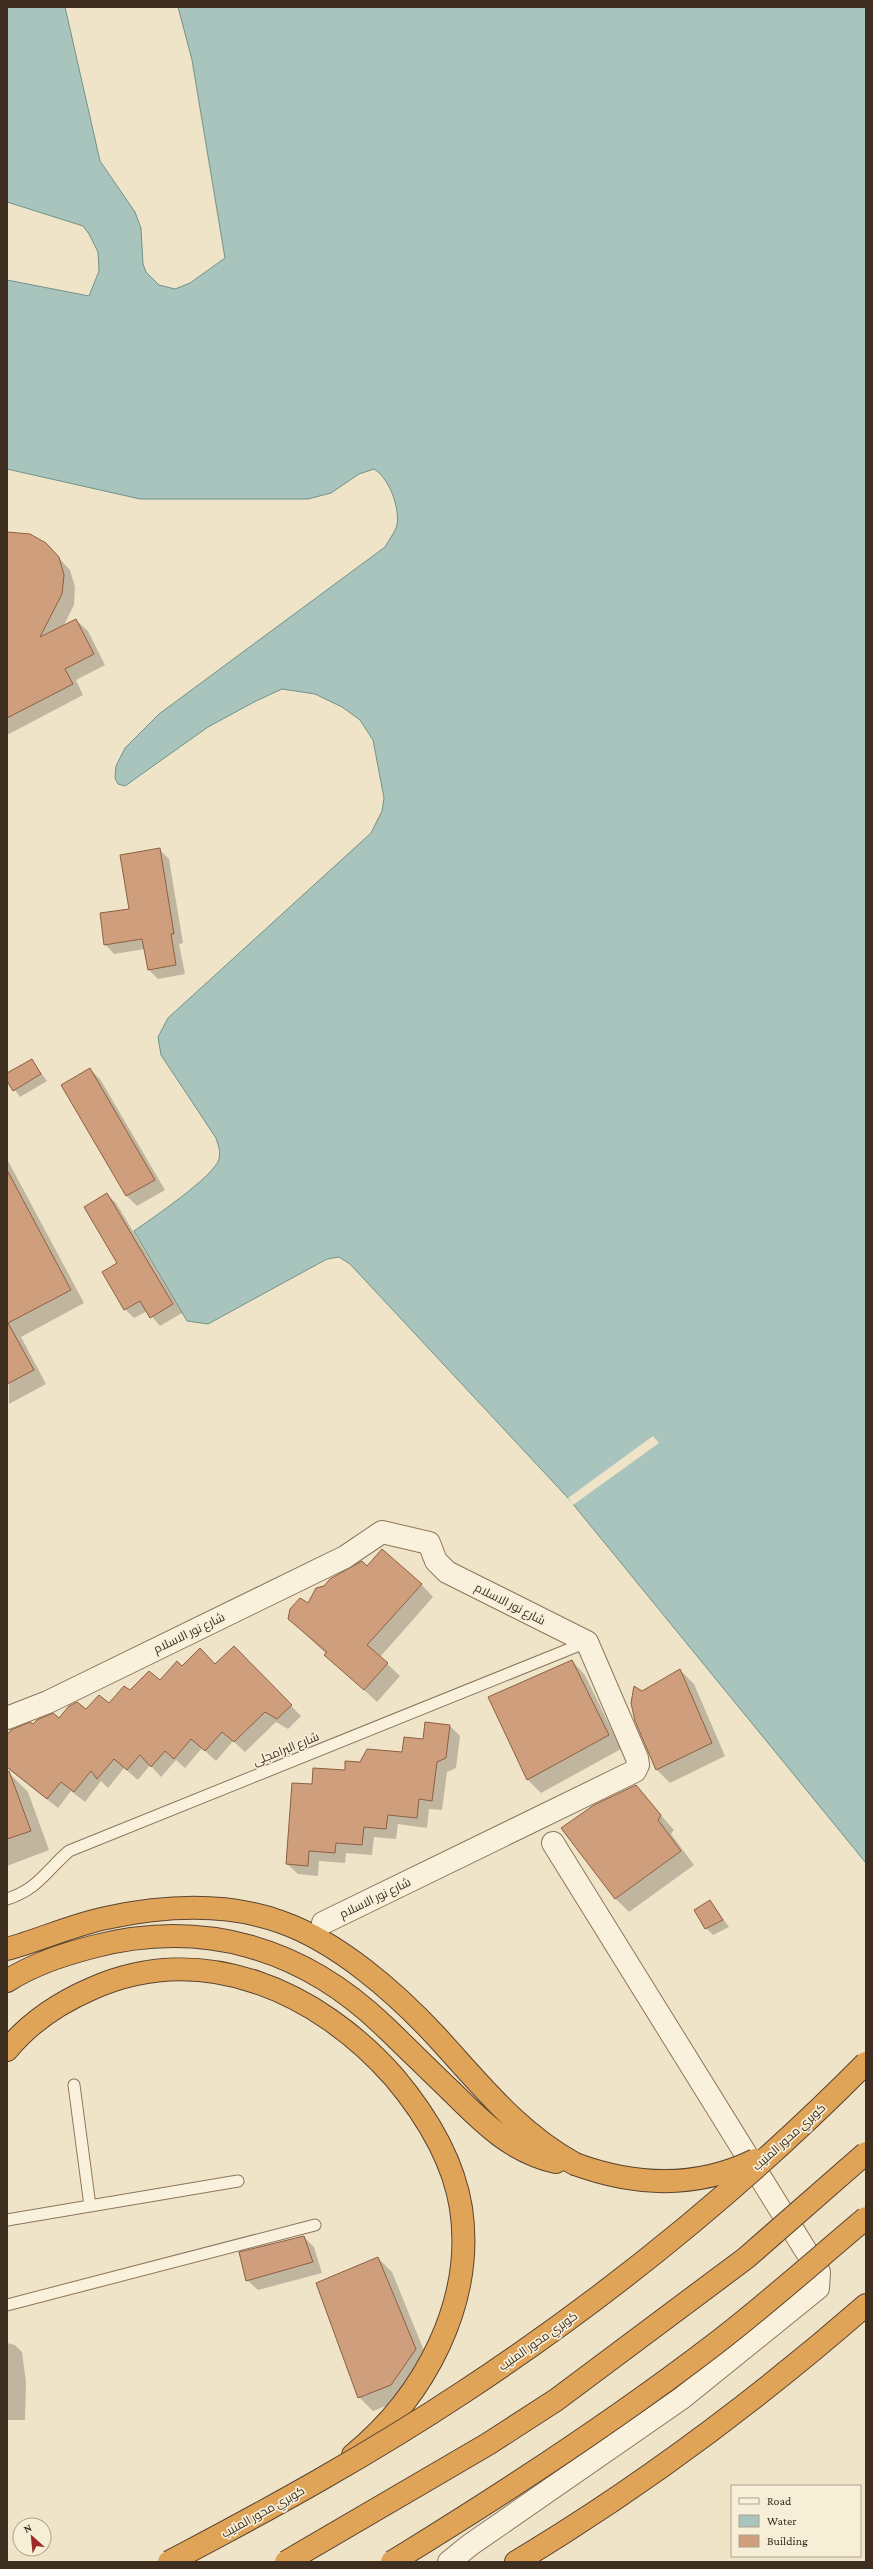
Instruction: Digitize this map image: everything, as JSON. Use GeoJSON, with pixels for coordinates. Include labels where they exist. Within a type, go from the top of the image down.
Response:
{"type":"FeatureCollection","features":[{"type":"Feature","properties":{"kind":"highway"},"geometry":{"type":"LineString","coordinates":[[7,1949],[104,1918],[145,1911],[187,1908],[234,1911],[281,1921],[323,1941],[360,1968],[431,2031],[524,2131],[548,2149],[575,2164]]}},
{"type":"Feature","properties":{"kind":"highway"},"geometry":{"type":"LineString","coordinates":[[7,1981],[27,1968],[59,1956],[109,1943],[146,1937],[191,1936],[221,1940],[258,1948],[292,1960],[325,1978],[355,1999],[499,2137],[535,2156],[575,2164],[612,2176],[634,2181],[665,2183],[695,2180],[725,2173],[754,2161],[780,2146]]}},
{"type":"Feature","properties":{"kind":"highway"},"geometry":{"type":"LineString","coordinates":[[7,2050],[40,2018],[71,1998],[105,1983],[140,1973],[185,1969],[230,1974],[273,1987],[313,2007],[349,2034],[383,2065],[409,2095],[433,2130],[451,2168],[461,2208],[463,2242],[459,2291],[447,2331],[424,2372],[397,2411],[365,2446],[328,2476]]}},
{"type":"Feature","properties":{"kind":"highway","name":"كوبري محور المنيب"},"geometry":{"type":"LineString","coordinates":[[169,2562],[328,2476],[465,2392],[589,2304],[664,2246],[780,2146],[866,2063]]}},
{"type":"Feature","properties":{"kind":"highway"},"geometry":{"type":"LineString","coordinates":[[286,2562],[482,2448],[556,2400],[746,2258],[866,2153]]}},
{"type":"Feature","properties":{"kind":"highway"},"geometry":{"type":"LineString","coordinates":[[392,2562],[509,2490],[585,2439],[716,2344],[866,2218]]}},
{"type":"Feature","properties":{"kind":"highway"},"geometry":{"type":"LineString","coordinates":[[516,2562],[610,2503],[680,2455],[811,2352],[866,2305]]}},
{"type":"Feature","properties":{"kind":"street","name":"شارع نور الاسلام"},"geometry":{"type":"LineString","coordinates":[[7,1718],[48,1702],[338,1560],[382,1532],[429,1543],[436,1561],[447,1572],[587,1642],[637,1758],[638,1765],[635,1771],[323,1923]]}},
{"type":"Feature","properties":{"kind":"street"},"geometry":{"type":"LineString","coordinates":[[449,2562],[470,2545],[682,2398],[818,2288],[820,2281],[819,2272],[553,1843]]}},
{"type":"Feature","properties":{"kind":"lane","name":"شارع البرامجلى"},"geometry":{"type":"LineString","coordinates":[[7,1899],[22,1894],[38,1883],[69,1850],[587,1642]]}},
{"type":"Feature","properties":{"kind":"lane"},"geometry":{"type":"LineString","coordinates":[[74,2085],[90,2206]]}},
{"type":"Feature","properties":{"kind":"lane"},"geometry":{"type":"LineString","coordinates":[[7,2220],[238,2181]]}},
{"type":"Feature","properties":{"kind":"lane"},"geometry":{"type":"LineString","coordinates":[[7,2305],[315,2225]]}},
{"type":"Feature","properties":{"kind":"water"},"geometry":{"type":"Polygon","coordinates":[[[7,7],[65,7],[100,161],[135,212],[141,228],[143,264],[146,272],[159,285],[175,289],[190,283],[225,258],[192,60],[178,7],[866,7],[866,1863],[568,1498],[350,1264],[339,1257],[327,1259],[208,1324],[187,1321],[134,1231],[195,1186],[215,1166],[220,1156],[216,1138],[161,1055],[158,1037],[168,1018],[371,833],[382,811],[384,798],[373,740],[360,720],[342,707],[315,694],[282,689],[254,702],[208,727],[125,786],[118,784],[115,778],[116,766],[125,748],[159,714],[385,547],[397,525],[397,510],[389,486],[374,469],[359,474],[331,493],[308,499],[140,499],[7,469],[7,280],[89,296],[99,271],[98,252],[83,226],[7,202],[7,7]]]}},
{"type":"Feature","properties":{"kind":"pier"},"geometry":{"type":"Polygon","coordinates":[[[653,1436],[659,1443],[573,1505],[568,1498],[653,1436]]]}},
{"type":"Feature","properties":{"kind":"building"},"geometry":{"type":"Polygon","coordinates":[[[7,532],[30,534],[46,543],[59,557],[64,575],[62,594],[40,637],[76,619],[94,654],[65,669],[73,684],[7,718],[7,532]]]}},
{"type":"Feature","properties":{"kind":"building"},"geometry":{"type":"Polygon","coordinates":[[[160,848],[174,934],[171,934],[176,965],[148,970],[142,939],[104,945],[100,913],[129,909],[120,855],[160,848]]]}},
{"type":"Feature","properties":{"kind":"building"},"geometry":{"type":"Polygon","coordinates":[[[32,1059],[41,1074],[13,1091],[7,1081],[7,1073],[32,1059]]]}},
{"type":"Feature","properties":{"kind":"building"},"geometry":{"type":"Polygon","coordinates":[[[90,1068],[155,1180],[126,1196],[61,1085],[90,1068]]]}},
{"type":"Feature","properties":{"kind":"building"},"geometry":{"type":"Polygon","coordinates":[[[7,1170],[71,1290],[8,1323],[34,1370],[7,1384],[7,1170]]]}},
{"type":"Feature","properties":{"kind":"building"},"geometry":{"type":"Polygon","coordinates":[[[107,1193],[173,1304],[150,1318],[140,1301],[124,1310],[102,1272],[117,1263],[84,1207],[107,1193]]]}},
{"type":"Feature","properties":{"kind":"building"},"geometry":{"type":"Polygon","coordinates":[[[382,1549],[422,1584],[367,1645],[388,1663],[364,1690],[324,1655],[327,1652],[288,1619],[290,1609],[300,1598],[308,1603],[316,1588],[324,1586],[330,1579],[362,1561],[367,1566],[382,1549]]]}},
{"type":"Feature","properties":{"kind":"building"},"geometry":{"type":"Polygon","coordinates":[[[234,1646],[292,1705],[277,1719],[265,1712],[234,1742],[222,1732],[205,1751],[191,1739],[174,1759],[165,1751],[151,1767],[140,1755],[127,1770],[114,1759],[97,1779],[91,1771],[74,1792],[61,1782],[47,1799],[7,1767],[7,1735],[11,1730],[30,1722],[33,1724],[37,1720],[53,1713],[59,1718],[69,1706],[77,1702],[86,1709],[99,1695],[109,1703],[124,1686],[130,1690],[149,1671],[160,1680],[177,1661],[182,1666],[200,1648],[215,1664],[234,1646]]]}},
{"type":"Feature","properties":{"kind":"building"},"geometry":{"type":"Polygon","coordinates":[[[572,1660],[609,1735],[527,1780],[488,1697],[572,1660]]]}},
{"type":"Feature","properties":{"kind":"building"},"geometry":{"type":"Polygon","coordinates":[[[680,1669],[712,1743],[656,1770],[635,1721],[631,1703],[634,1686],[642,1691],[680,1669]]]}},
{"type":"Feature","properties":{"kind":"building"},"geometry":{"type":"Polygon","coordinates":[[[425,1722],[450,1725],[446,1758],[437,1762],[432,1801],[419,1799],[417,1818],[388,1815],[386,1829],[364,1827],[362,1845],[336,1843],[335,1853],[309,1851],[308,1866],[286,1864],[292,1783],[312,1784],[313,1768],[345,1770],[345,1761],[360,1762],[367,1749],[402,1752],[404,1737],[423,1739],[425,1722]]]}},
{"type":"Feature","properties":{"kind":"building"},"geometry":{"type":"Polygon","coordinates":[[[9,1771],[31,1831],[7,1839],[7,1772],[9,1771]]]}},
{"type":"Feature","properties":{"kind":"building"},"geometry":{"type":"Polygon","coordinates":[[[636,1785],[661,1815],[658,1820],[681,1851],[615,1899],[561,1828],[594,1805],[636,1785]]]}},
{"type":"Feature","properties":{"kind":"building"},"geometry":{"type":"Polygon","coordinates":[[[710,1900],[723,1920],[705,1929],[694,1910],[710,1900]]]}},
{"type":"Feature","properties":{"kind":"building"},"geometry":{"type":"Polygon","coordinates":[[[304,2236],[313,2262],[246,2281],[239,2252],[304,2236]]]}},
{"type":"Feature","properties":{"kind":"building"},"geometry":{"type":"Polygon","coordinates":[[[378,2257],[416,2349],[391,2385],[358,2398],[316,2283],[378,2257]]]}}]}
